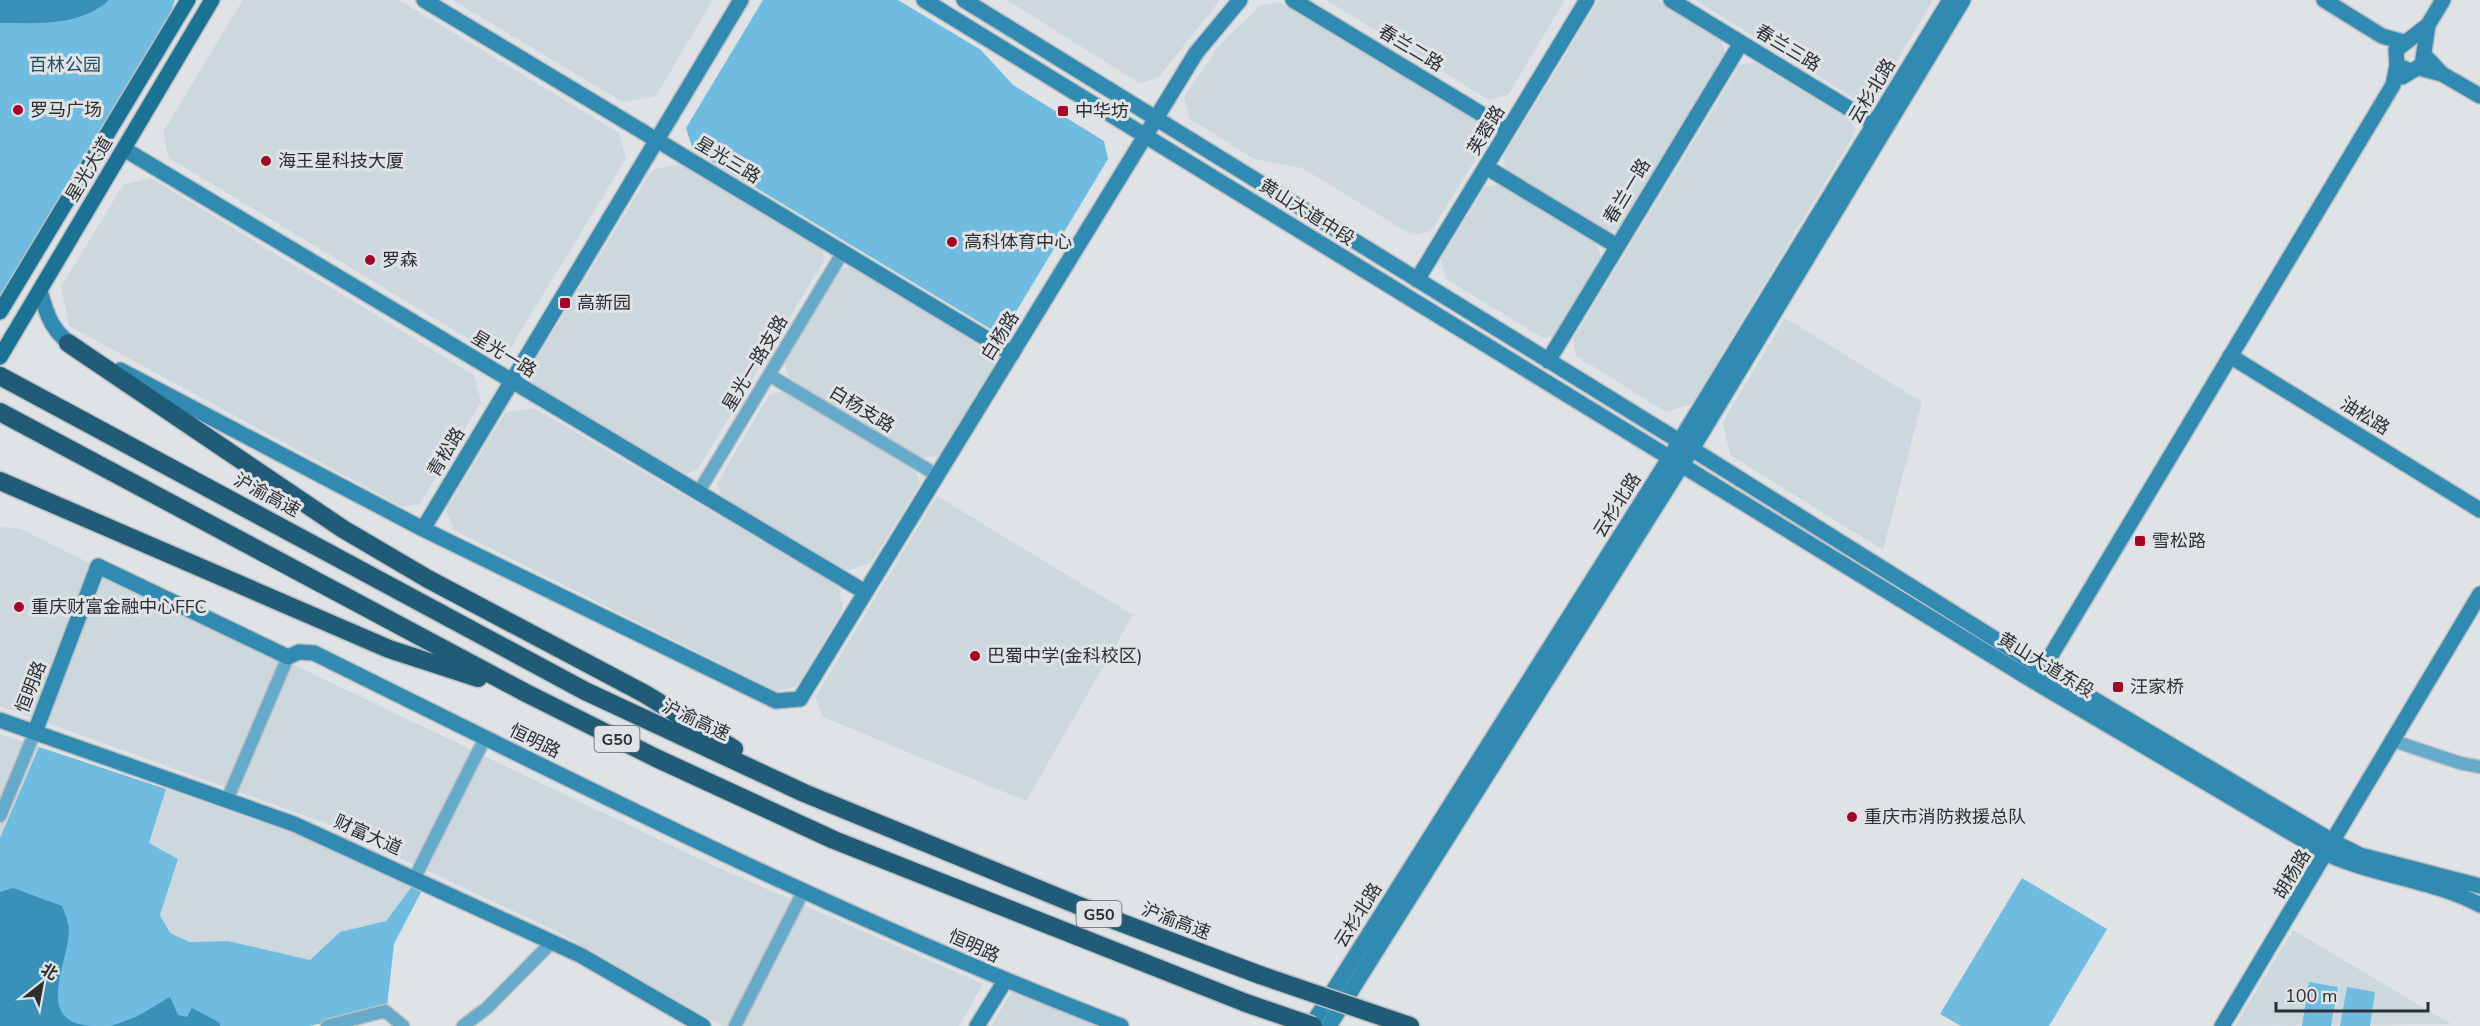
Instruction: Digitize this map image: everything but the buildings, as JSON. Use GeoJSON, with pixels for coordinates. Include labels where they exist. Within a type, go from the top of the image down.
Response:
{"type":"FeatureCollection","features":[{"type":"Feature","properties":{"kind":"highway"},"geometry":{"type":"LineString","coordinates":[[68,343],[352,534],[428,579],[645,694],[804,793]]}},
{"type":"Feature","properties":{"kind":"highway","name":"沪渝高速"},"geometry":{"type":"LineString","coordinates":[[0,376],[585,691],[804,793],[1114,920],[1260,975],[1402,1024]]}},
{"type":"Feature","properties":{"kind":"highway","name":"G50"},"geometry":{"type":"LineString","coordinates":[[7,416],[526,693],[656,758],[834,840],[1246,1003],[1312,1026]]}},
{"type":"Feature","properties":{"kind":"highway"},"geometry":{"type":"LineString","coordinates":[[0,482],[389,648],[526,693]]}},
{"type":"Feature","properties":{"kind":"main road","name":"星光大道"},"geometry":{"type":"LineString","coordinates":[[0,357],[212,0]]}},
{"type":"Feature","properties":{"kind":"main road","name":"星光大道"},"geometry":{"type":"LineString","coordinates":[[0,312],[184,4]]}},
{"type":"Feature","properties":{"kind":"street","name":"星光三路"},"geometry":{"type":"LineString","coordinates":[[424,0],[1012,354]]}},
{"type":"Feature","properties":{"kind":"street","name":"青松路"},"geometry":{"type":"LineString","coordinates":[[423,529],[741,0]]}},
{"type":"Feature","properties":{"kind":"street","name":"黄山大道中段"},"geometry":{"type":"LineString","coordinates":[[924,0],[1676,461]]}},
{"type":"Feature","properties":{"kind":"street","name":"黄山大道中段"},"geometry":{"type":"LineString","coordinates":[[964,0],[1686,445]]}},
{"type":"Feature","properties":{"kind":"street","name":"白杨路"},"geometry":{"type":"LineString","coordinates":[[423,529],[776,701],[800,699],[1201,46],[1240,0]]}},
{"type":"Feature","properties":{"kind":"street","name":"春兰二路"},"geometry":{"type":"LineString","coordinates":[[1293,0],[1508,130]]}},
{"type":"Feature","properties":{"kind":"street","name":"芙蓉路"},"geometry":{"type":"LineString","coordinates":[[1417,280],[1587,0]]}},
{"type":"Feature","properties":{"kind":"street","name":"春兰三路"},"geometry":{"type":"LineString","coordinates":[[1671,0],[1879,127]]}},
{"type":"Feature","properties":{"kind":"street","name":"云杉北路"},"geometry":{"type":"LineString","coordinates":[[1329,1026],[1879,127],[1950,0]]}},
{"type":"Feature","properties":{"kind":"street","name":"云杉北路"},"geometry":{"type":"LineString","coordinates":[[1879,127],[1963,0]]}},
{"type":"Feature","properties":{"kind":"street"},"geometry":{"type":"LineString","coordinates":[[2324,0],[2410,56],[2480,96]]}},
{"type":"Feature","properties":{"kind":"street"},"geometry":{"type":"LineString","coordinates":[[2039,675],[2443,0]]}},
{"type":"Feature","properties":{"kind":"street","name":"春兰一路"},"geometry":{"type":"LineString","coordinates":[[1548,362],[1741,43]]}},
{"type":"Feature","properties":{"kind":"street","name":"星光一路"},"geometry":{"type":"LineString","coordinates":[[124,149],[865,592]]}},
{"type":"Feature","properties":{"kind":"street"},"geometry":{"type":"LineString","coordinates":[[1486,167],[1617,246]]}},
{"type":"Feature","properties":{"kind":"street","name":"星光一路支路"},"geometry":{"type":"LineString","coordinates":[[698,493],[843,252]]}},
{"type":"Feature","properties":{"kind":"street"},"geometry":{"type":"LineString","coordinates":[[40,291],[47,317],[54,330],[68,343],[423,529]]}},
{"type":"Feature","properties":{"kind":"street","name":"油松路"},"geometry":{"type":"LineString","coordinates":[[2230,356],[2480,510]]}},
{"type":"Feature","properties":{"kind":"street","name":"白杨支路"},"geometry":{"type":"LineString","coordinates":[[769,375],[938,475]]}},
{"type":"Feature","properties":{"kind":"street","name":"黄山大道东段"},"geometry":{"type":"LineString","coordinates":[[1686,445],[2039,675]]}},
{"type":"Feature","properties":{"kind":"street","name":"云杉北路"},"geometry":{"type":"LineString","coordinates":[[1312,1026],[1676,461]]}},
{"type":"Feature","properties":{"kind":"street","name":"黄山大道东段"},"geometry":{"type":"LineString","coordinates":[[1676,461],[2330,848],[2356,867],[2457,895],[2480,905]]}},
{"type":"Feature","properties":{"kind":"street","name":"恒明路"},"geometry":{"type":"LineString","coordinates":[[35,732],[98,566],[288,657],[300,652],[314,652],[485,738],[803,892],[1005,981],[1114,1024]]}},
{"type":"Feature","properties":{"kind":"street","name":"胡杨路"},"geometry":{"type":"LineString","coordinates":[[2222,1026],[2480,594]]}},
{"type":"Feature","properties":{"kind":"street"},"geometry":{"type":"LineString","coordinates":[[227,800],[288,657]]}},
{"type":"Feature","properties":{"kind":"street","name":"财富大道"},"geometry":{"type":"LineString","coordinates":[[0,720],[294,824],[415,877],[580,955],[703,1026]]}},
{"type":"Feature","properties":{"kind":"street"},"geometry":{"type":"LineString","coordinates":[[0,816],[35,732]]}},
{"type":"Feature","properties":{"kind":"street"},"geometry":{"type":"LineString","coordinates":[[415,877],[485,738]]}},
{"type":"Feature","properties":{"kind":"street"},"geometry":{"type":"LineString","coordinates":[[2394,741],[2480,767]]}},
{"type":"Feature","properties":{"kind":"street","name":"黄山大道东段"},"geometry":{"type":"LineString","coordinates":[[2330,848],[2480,886]]}},
{"type":"Feature","properties":{"kind":"street"},"geometry":{"type":"LineString","coordinates":[[735,1026],[803,892]]}},
{"type":"Feature","properties":{"kind":"street"},"geometry":{"type":"LineString","coordinates":[[463,1026],[487,1008],[552,942]]}},
{"type":"Feature","properties":{"kind":"street"},"geometry":{"type":"LineString","coordinates":[[977,1026],[1005,981]]}},
{"type":"Feature","properties":{"kind":"street"},"geometry":{"type":"LineString","coordinates":[[327,1026],[385,1011],[403,1026]]}},
{"type":"Feature","properties":{"kind":"shaded area"},"geometry":{"type":"Polygon","coordinates":[[[0,0],[109,0],[85,15],[57,22],[0,23],[0,0]]]}},
{"type":"Feature","properties":{"kind":"shaded area"},"geometry":{"type":"Polygon","coordinates":[[[243,0],[399,0],[619,133],[626,159],[511,347],[487,350],[169,158],[163,132],[243,0]]]}},
{"type":"Feature","properties":{"kind":"shaded area"},"geometry":{"type":"Polygon","coordinates":[[[452,0],[713,0],[656,96],[623,102],[452,0]]]}},
{"type":"Feature","properties":{"kind":"shaded area"},"geometry":{"type":"Polygon","coordinates":[[[1007,0],[1220,0],[1158,78],[1139,83],[1007,0]]]}},
{"type":"Feature","properties":{"kind":"shaded area"},"geometry":{"type":"Polygon","coordinates":[[[1326,0],[1565,0],[1508,95],[1489,100],[1326,0]]]}},
{"type":"Feature","properties":{"kind":"shaded area"},"geometry":{"type":"Polygon","coordinates":[[[1599,0],[1657,0],[1721,39],[1725,52],[1619,229],[1605,232],[1507,173],[1503,157],[1599,0]]]}},
{"type":"Feature","properties":{"kind":"shaded area"},"geometry":{"type":"Polygon","coordinates":[[[1695,0],[1933,0],[1876,95],[1854,98],[1695,0]]]}},
{"type":"Feature","properties":{"kind":"shaded area"},"geometry":{"type":"Polygon","coordinates":[[[1279,2],[1485,125],[1488,139],[1431,231],[1412,235],[1302,168],[1254,159],[1190,119],[1184,97],[1219,46],[1261,5],[1279,2]]]}},
{"type":"Feature","properties":{"kind":"shaded area"},"geometry":{"type":"Polygon","coordinates":[[[1754,62],[1852,121],[1856,131],[1692,404],[1666,412],[1576,356],[1573,339],[1740,65],[1754,62]]]}},
{"type":"Feature","properties":{"kind":"shaded area"},"geometry":{"type":"Polygon","coordinates":[[[681,164],[822,248],[824,261],[697,470],[683,475],[534,386],[530,369],[652,170],[681,164]]]}},
{"type":"Feature","properties":{"kind":"shaded area"},"geometry":{"type":"Polygon","coordinates":[[[151,178],[474,375],[481,402],[420,504],[403,507],[69,326],[61,287],[123,185],[151,178]]]}},
{"type":"Feature","properties":{"kind":"shaded area"},"geometry":{"type":"Polygon","coordinates":[[[1499,184],[1596,242],[1601,257],[1554,336],[1543,338],[1446,279],[1441,259],[1485,187],[1499,184]]]}},
{"type":"Feature","properties":{"kind":"shaded area"},"geometry":{"type":"Polygon","coordinates":[[[852,266],[989,348],[996,366],[941,455],[922,458],[790,380],[783,360],[837,270],[852,266]]]}},
{"type":"Feature","properties":{"kind":"shaded area"},"geometry":{"type":"Polygon","coordinates":[[[1785,318],[1922,402],[1883,550],[1730,455],[1723,422],[1785,318]]]}},
{"type":"Feature","properties":{"kind":"shaded area"},"geometry":{"type":"Polygon","coordinates":[[[783,391],[916,471],[920,484],[871,563],[847,571],[722,498],[717,483],[769,395],[783,391]]]}},
{"type":"Feature","properties":{"kind":"shaded area"},"geometry":{"type":"Polygon","coordinates":[[[534,408],[839,586],[843,610],[796,687],[776,691],[454,530],[446,510],[505,413],[534,408]]]}},
{"type":"Feature","properties":{"kind":"shaded area","name":"巴蜀中学(金科校区)"},"geometry":{"type":"Polygon","coordinates":[[[937,496],[1133,615],[1026,801],[823,717],[815,697],[937,496]]]}},
{"type":"Feature","properties":{"kind":"shaded area"},"geometry":{"type":"Polygon","coordinates":[[[0,527],[21,529],[288,662],[712,865],[983,984],[959,1026],[722,1026],[556,931],[325,823],[0,706],[0,527]]]}},
{"type":"Feature","properties":{"kind":"shaded area"},"geometry":{"type":"Polygon","coordinates":[[[0,734],[39,747],[0,838],[0,734]]]}},
{"type":"Feature","properties":{"kind":"shaded area"},"geometry":{"type":"Polygon","coordinates":[[[166,789],[289,832],[413,885],[386,921],[340,932],[310,960],[228,941],[190,942],[170,933],[160,915],[178,860],[149,843],[166,789]]]}},
{"type":"Feature","properties":{"kind":"shaded area"},"geometry":{"type":"Polygon","coordinates":[[[13,888],[62,906],[69,929],[58,990],[59,1004],[64,1015],[76,1023],[95,1026],[0,1026],[0,892],[13,888]]]}},
{"type":"Feature","properties":{"kind":"shaded area"},"geometry":{"type":"Polygon","coordinates":[[[2293,930],[2451,1024],[2235,1026],[2293,930]]]}},
{"type":"Feature","properties":{"kind":"shaded area"},"geometry":{"type":"Polygon","coordinates":[[[1012,991],[1104,1026],[991,1026],[1012,991]]]}},
{"type":"Feature","properties":{"kind":"shaded area"},"geometry":{"type":"Polygon","coordinates":[[[170,997],[178,1015],[187,1017],[192,1008],[220,1023],[220,1026],[111,1026],[136,1017],[170,997]]]}},
{"type":"Feature","properties":{"kind":"green space","name":"百林公园"},"geometry":{"type":"Polygon","coordinates":[[[0,0],[175,0],[170,14],[0,298],[0,0]]]}},
{"type":"Feature","properties":{"kind":"green space","name":"高科体育中心"},"geometry":{"type":"Polygon","coordinates":[[[763,0],[898,0],[981,50],[1013,85],[1104,141],[1108,159],[1008,325],[994,331],[693,150],[686,128],[763,0]]]}},
{"type":"Feature","properties":{"kind":"green space"},"geometry":{"type":"Polygon","coordinates":[[[39,747],[166,789],[149,843],[178,859],[160,915],[170,933],[190,942],[228,941],[310,960],[340,932],[386,921],[413,885],[422,890],[394,944],[387,1007],[310,1026],[0,1026],[0,838],[39,747]]]}},
{"type":"Feature","properties":{"kind":"green space"},"geometry":{"type":"Polygon","coordinates":[[[2022,878],[2107,929],[2049,1026],[1961,1026],[1940,1014],[2022,878]]]}},
{"type":"Feature","properties":{"kind":"green space"},"geometry":{"type":"Polygon","coordinates":[[[2309,982],[2338,987],[2331,1026],[2302,1026],[2309,982]]]}},
{"type":"Feature","properties":{"kind":"green space"},"geometry":{"type":"Polygon","coordinates":[[[2347,987],[2375,992],[2370,1026],[2340,1026],[2347,987]]]}},
{"type":"Feature","properties":{"kind":"place","name":"罗马广场"},"geometry":{"type":"Point","coordinates":[18,110]}},
{"type":"Feature","properties":{"kind":"place","name":"中华坊"},"geometry":{"type":"Point","coordinates":[1063,111]}},
{"type":"Feature","properties":{"kind":"place","name":"海王星科技大厦"},"geometry":{"type":"Point","coordinates":[266,161]}},
{"type":"Feature","properties":{"kind":"place","name":"高科体育中心"},"geometry":{"type":"Point","coordinates":[952,242]}},
{"type":"Feature","properties":{"kind":"place","name":"罗森"},"geometry":{"type":"Point","coordinates":[370,260]}},
{"type":"Feature","properties":{"kind":"place","name":"高新园"},"geometry":{"type":"Point","coordinates":[565,303]}},
{"type":"Feature","properties":{"kind":"place","name":"雪松路"},"geometry":{"type":"Point","coordinates":[2140,541]}},
{"type":"Feature","properties":{"kind":"place","name":"重庆财富金融中心FFC"},"geometry":{"type":"Point","coordinates":[19,607]}},
{"type":"Feature","properties":{"kind":"place","name":"巴蜀中学(金科校区)"},"geometry":{"type":"Point","coordinates":[975,656]}},
{"type":"Feature","properties":{"kind":"place","name":"汪家桥"},"geometry":{"type":"Point","coordinates":[2118,687]}},
{"type":"Feature","properties":{"kind":"place","name":"重庆市消防救援总队"},"geometry":{"type":"Point","coordinates":[1852,817]}}]}
